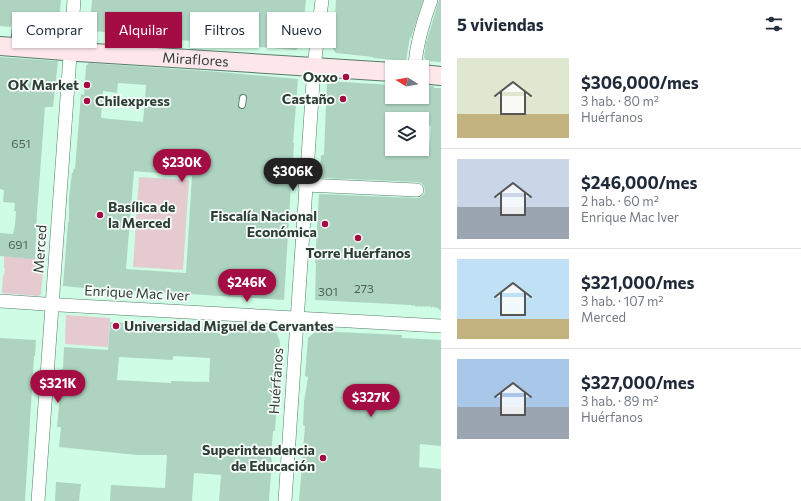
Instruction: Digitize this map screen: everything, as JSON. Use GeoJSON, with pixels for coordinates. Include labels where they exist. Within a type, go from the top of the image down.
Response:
{"type":"FeatureCollection","features":[{"type":"Feature","properties":{"kind":"street","name":"Merced"},"geometry":{"type":"LineString","coordinates":[[38,501],[74,0]]}},
{"type":"Feature","properties":{"kind":"street","name":"Huérfanos"},"geometry":{"type":"LineString","coordinates":[[285,501],[296,318],[314,67],[322,0]]}},
{"type":"Feature","properties":{"kind":"street"},"geometry":{"type":"LineString","coordinates":[[415,60],[417,46],[431,0]]}},
{"type":"Feature","properties":{"kind":"street","name":"Miraflores"},"geometry":{"type":"LineString","coordinates":[[16,49],[245,66],[314,67],[385,72]]}},
{"type":"Feature","properties":{"kind":"street"},"geometry":{"type":"LineString","coordinates":[[429,75],[441,76]]}},
{"type":"Feature","properties":{"kind":"street"},"geometry":{"type":"LineString","coordinates":[[306,185],[417,190]]}},
{"type":"Feature","properties":{"kind":"street","name":"Enrique Mac Iver"},"geometry":{"type":"LineString","coordinates":[[0,301],[441,326]]}},
{"type":"Feature","properties":{"kind":"lane"},"geometry":{"type":"LineString","coordinates":[[242,105],[243,98]]}},
{"type":"Feature","properties":{"kind":"lane"},"geometry":{"type":"LineString","coordinates":[[292,164],[307,165]]}},
{"type":"Feature","properties":{"kind":"shaded area"},"geometry":{"type":"Polygon","coordinates":[[[0,0],[441,0],[441,501],[0,501],[0,0]]]}},
{"type":"Feature","properties":{"kind":"shaded area"},"geometry":{"type":"Polygon","coordinates":[[[139,177],[189,180],[183,270],[133,267],[139,177]]]}},
{"type":"Feature","properties":{"kind":"shaded area"},"geometry":{"type":"Polygon","coordinates":[[[4,256],[44,259],[41,294],[38,296],[2,293],[5,268],[4,256]]]}},
{"type":"Feature","properties":{"kind":"shaded area"},"geometry":{"type":"Polygon","coordinates":[[[66,315],[110,318],[108,347],[65,344],[66,315]]]}},
{"type":"Feature","properties":{"kind":"building"},"geometry":{"type":"Polygon","coordinates":[[[0,0],[61,0],[60,12],[12,12],[11,27],[0,26],[0,0]]]}},
{"type":"Feature","properties":{"kind":"building"},"geometry":{"type":"Polygon","coordinates":[[[92,0],[306,0],[305,12],[267,12],[267,48],[259,47],[259,12],[190,12],[190,41],[182,40],[182,12],[105,12],[105,32],[97,31],[97,12],[91,12],[92,0]]]}},
{"type":"Feature","properties":{"kind":"building"},"geometry":{"type":"Polygon","coordinates":[[[336,0],[423,0],[411,38],[410,37],[406,60],[373,58],[336,53],[333,49],[336,48],[336,0]]]}},
{"type":"Feature","properties":{"kind":"building"},"geometry":{"type":"Polygon","coordinates":[[[439,0],[441,0],[441,62],[426,60],[424,57],[426,43],[439,0]]]}},
{"type":"Feature","properties":{"kind":"building"},"geometry":{"type":"Polygon","coordinates":[[[273,48],[298,48],[296,50],[273,48]]]}},
{"type":"Feature","properties":{"kind":"building"},"geometry":{"type":"Polygon","coordinates":[[[0,57],[58,61],[53,107],[45,107],[35,259],[0,256],[0,233],[13,234],[16,211],[14,211],[15,203],[3,202],[4,190],[0,189],[0,57]]]}},
{"type":"Feature","properties":{"kind":"building"},"geometry":{"type":"Polygon","coordinates":[[[89,63],[298,79],[293,160],[290,161],[289,164],[292,168],[284,300],[105,290],[63,286],[69,222],[69,198],[72,172],[73,173],[74,168],[75,169],[81,94],[84,95],[86,66],[89,63]],[[118,83],[117,93],[103,91],[101,118],[143,122],[146,85],[118,83]],[[241,94],[238,105],[239,108],[242,109],[246,107],[247,98],[245,94],[241,94]],[[134,171],[126,269],[186,273],[192,176],[134,171]]]}},
{"type":"Feature","properties":{"kind":"building"},"geometry":{"type":"Polygon","coordinates":[[[327,81],[385,85],[385,104],[429,104],[429,86],[434,86],[434,88],[441,88],[441,311],[433,306],[432,308],[430,306],[416,307],[414,305],[315,300],[315,263],[319,194],[417,198],[421,197],[425,191],[424,186],[417,182],[321,178],[321,155],[324,155],[327,81]]]}},
{"type":"Feature","properties":{"kind":"building"},"geometry":{"type":"Polygon","coordinates":[[[110,322],[276,331],[280,342],[279,370],[275,431],[273,431],[269,501],[219,501],[221,475],[194,473],[192,501],[110,501],[111,485],[165,488],[167,455],[137,455],[59,447],[61,427],[57,427],[64,347],[108,350],[110,322]],[[173,356],[173,360],[119,357],[117,380],[171,383],[171,381],[209,382],[210,358],[173,356]]]}},
{"type":"Feature","properties":{"kind":"building"},"geometry":{"type":"Polygon","coordinates":[[[316,331],[402,335],[402,338],[441,340],[441,446],[420,444],[419,467],[441,469],[441,501],[299,501],[305,426],[303,425],[304,402],[308,377],[305,376],[308,338],[316,331]]]}},
{"type":"Feature","properties":{"kind":"building"},"geometry":{"type":"Polygon","coordinates":[[[0,338],[36,340],[25,501],[0,501],[0,338]]]}},
{"type":"Feature","properties":{"kind":"building"},"geometry":{"type":"Polygon","coordinates":[[[56,482],[81,484],[79,501],[55,501],[56,482]]]}},
{"type":"Feature","properties":{"kind":"place","name":"Oxxo"},"geometry":{"type":"Point","coordinates":[346,77]}},
{"type":"Feature","properties":{"kind":"place","name":"OK Market"},"geometry":{"type":"Point","coordinates":[87,85]}},
{"type":"Feature","properties":{"kind":"place","name":"Castaño"},"geometry":{"type":"Point","coordinates":[343,99]}},
{"type":"Feature","properties":{"kind":"place","name":"Chilexpress"},"geometry":{"type":"Point","coordinates":[87,101]}},
{"type":"Feature","properties":{"kind":"place","name":"Basílica de la Merced"},"geometry":{"type":"Point","coordinates":[100,215]}},
{"type":"Feature","properties":{"kind":"place","name":"Fiscalía Nacional Económica"},"geometry":{"type":"Point","coordinates":[325,224]}},
{"type":"Feature","properties":{"kind":"place","name":"Torre Huérfanos"},"geometry":{"type":"Point","coordinates":[358,238]}},
{"type":"Feature","properties":{"kind":"place","name":"Universidad Miguel de Cervantes"},"geometry":{"type":"Point","coordinates":[116,326]}},
{"type":"Feature","properties":{"kind":"place","name":"Superintendencia de Educación"},"geometry":{"type":"Point","coordinates":[323,458]}}]}
